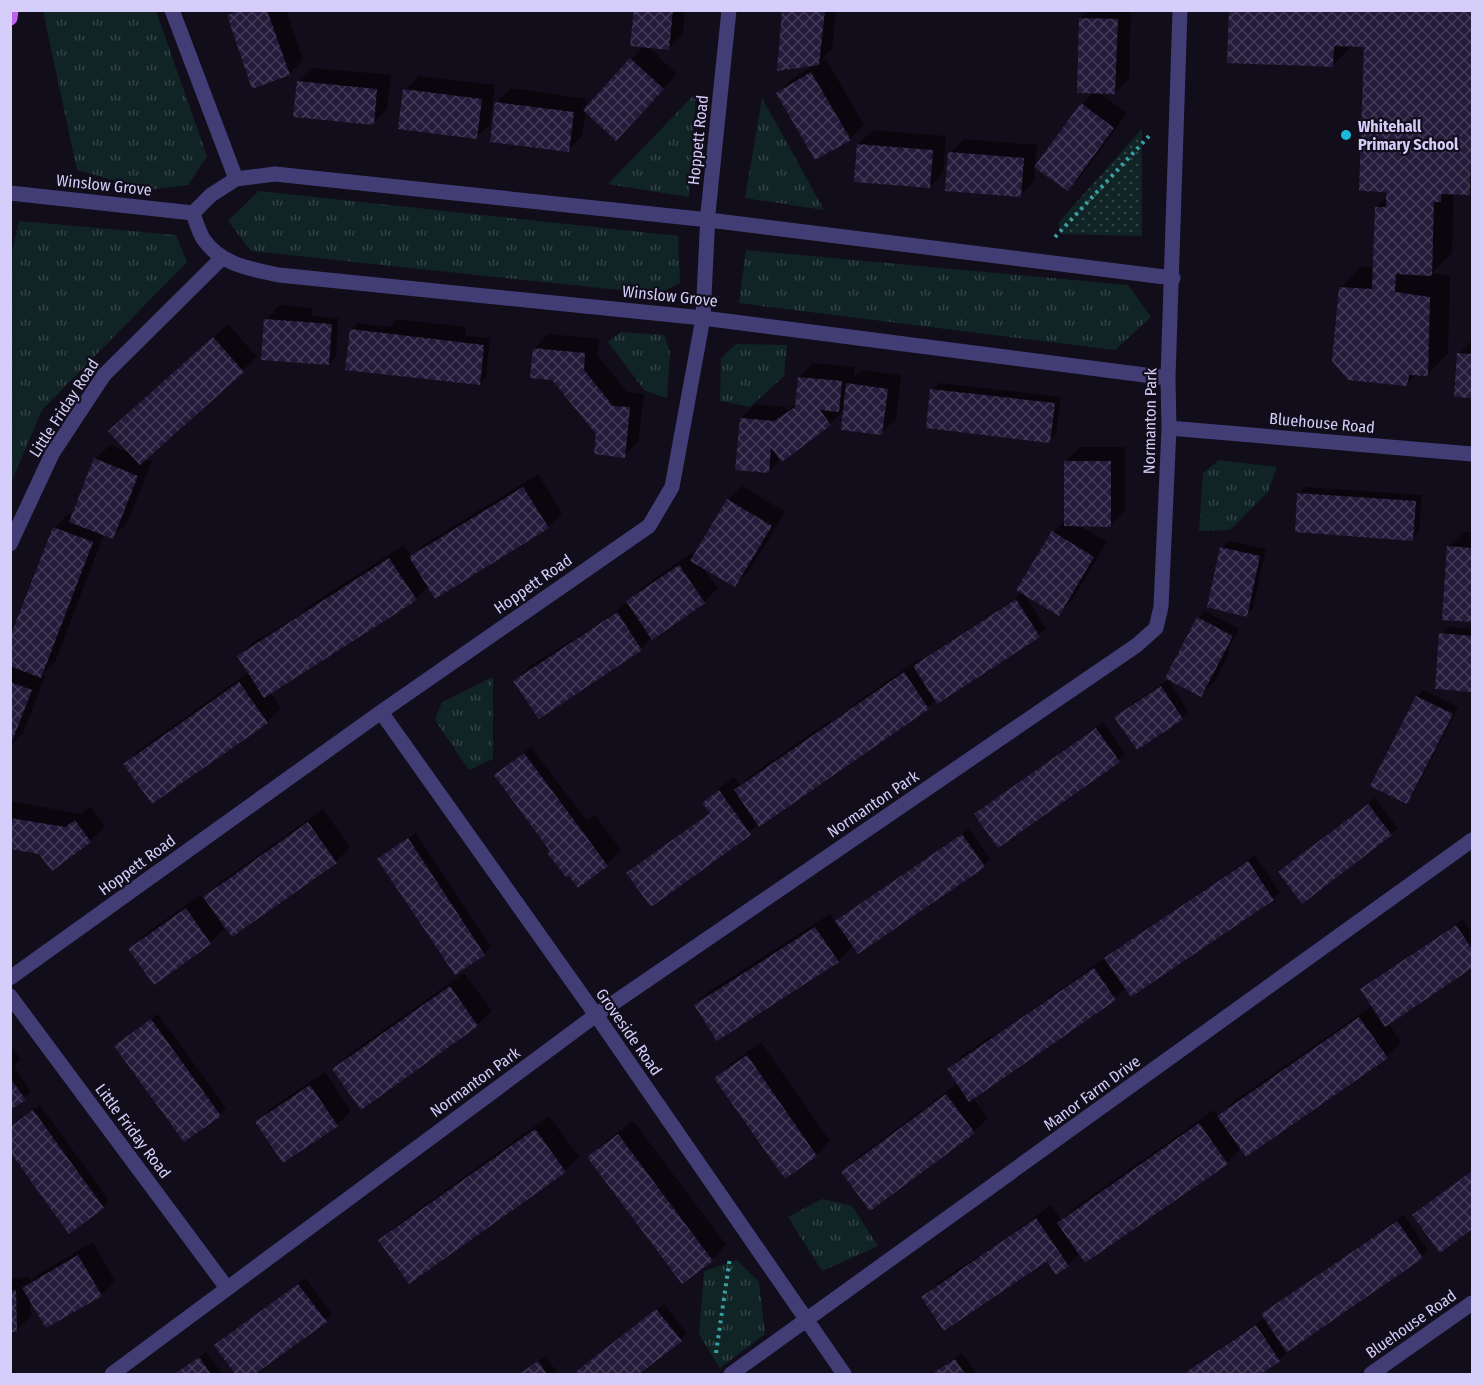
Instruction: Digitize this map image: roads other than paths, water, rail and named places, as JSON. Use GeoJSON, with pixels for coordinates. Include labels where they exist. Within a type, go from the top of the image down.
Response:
{"type":"FeatureCollection","features":[{"type":"Feature","properties":{"kind":"main road"},"geometry":{"type":"LineString","coordinates":[[10,18],[11,10]]}},
{"type":"Feature","properties":{"kind":"street"},"geometry":{"type":"LineString","coordinates":[[172,10],[236,179]]}},
{"type":"Feature","properties":{"kind":"street","name":"Hoppett Road"},"geometry":{"type":"LineString","coordinates":[[10,978],[381,712],[649,526],[672,487],[703,318],[708,220],[729,10]]}},
{"type":"Feature","properties":{"kind":"street","name":"Normanton Park"},"geometry":{"type":"LineString","coordinates":[[112,1374],[596,1015],[1137,645],[1156,628],[1161,607],[1169,428],[1168,378],[1180,10]]}},
{"type":"Feature","properties":{"kind":"street"},"geometry":{"type":"LineString","coordinates":[[193,213],[211,195],[236,179],[275,174],[708,220],[1173,278]]}},
{"type":"Feature","properties":{"kind":"street","name":"Winslow Grove"},"geometry":{"type":"LineString","coordinates":[[10,193],[193,213],[203,239],[222,258],[245,267],[279,275],[703,318],[1168,378]]}},
{"type":"Feature","properties":{"kind":"street","name":"Little Friday Road"},"geometry":{"type":"LineString","coordinates":[[10,544],[52,454],[104,375],[222,258]]}},
{"type":"Feature","properties":{"kind":"street","name":"Bluehouse Road"},"geometry":{"type":"LineString","coordinates":[[1169,428],[1473,454]]}},
{"type":"Feature","properties":{"kind":"street","name":"Groveside Road"},"geometry":{"type":"LineString","coordinates":[[381,712],[596,1015],[844,1374]]}},
{"type":"Feature","properties":{"kind":"street","name":"Manor Farm Drive"},"geometry":{"type":"LineString","coordinates":[[731,1374],[1473,840]]}},
{"type":"Feature","properties":{"kind":"street","name":"Little Friday Road"},"geometry":{"type":"LineString","coordinates":[[10,996],[226,1288]]}},
{"type":"Feature","properties":{"kind":"street","name":"Bluehouse Road"},"geometry":{"type":"LineString","coordinates":[[1371,1374],[1473,1303]]}},
{"type":"Feature","properties":{"kind":"place","name":"Whitehall Primary School"},"geometry":{"type":"Point","coordinates":[1346,135]}}]}
